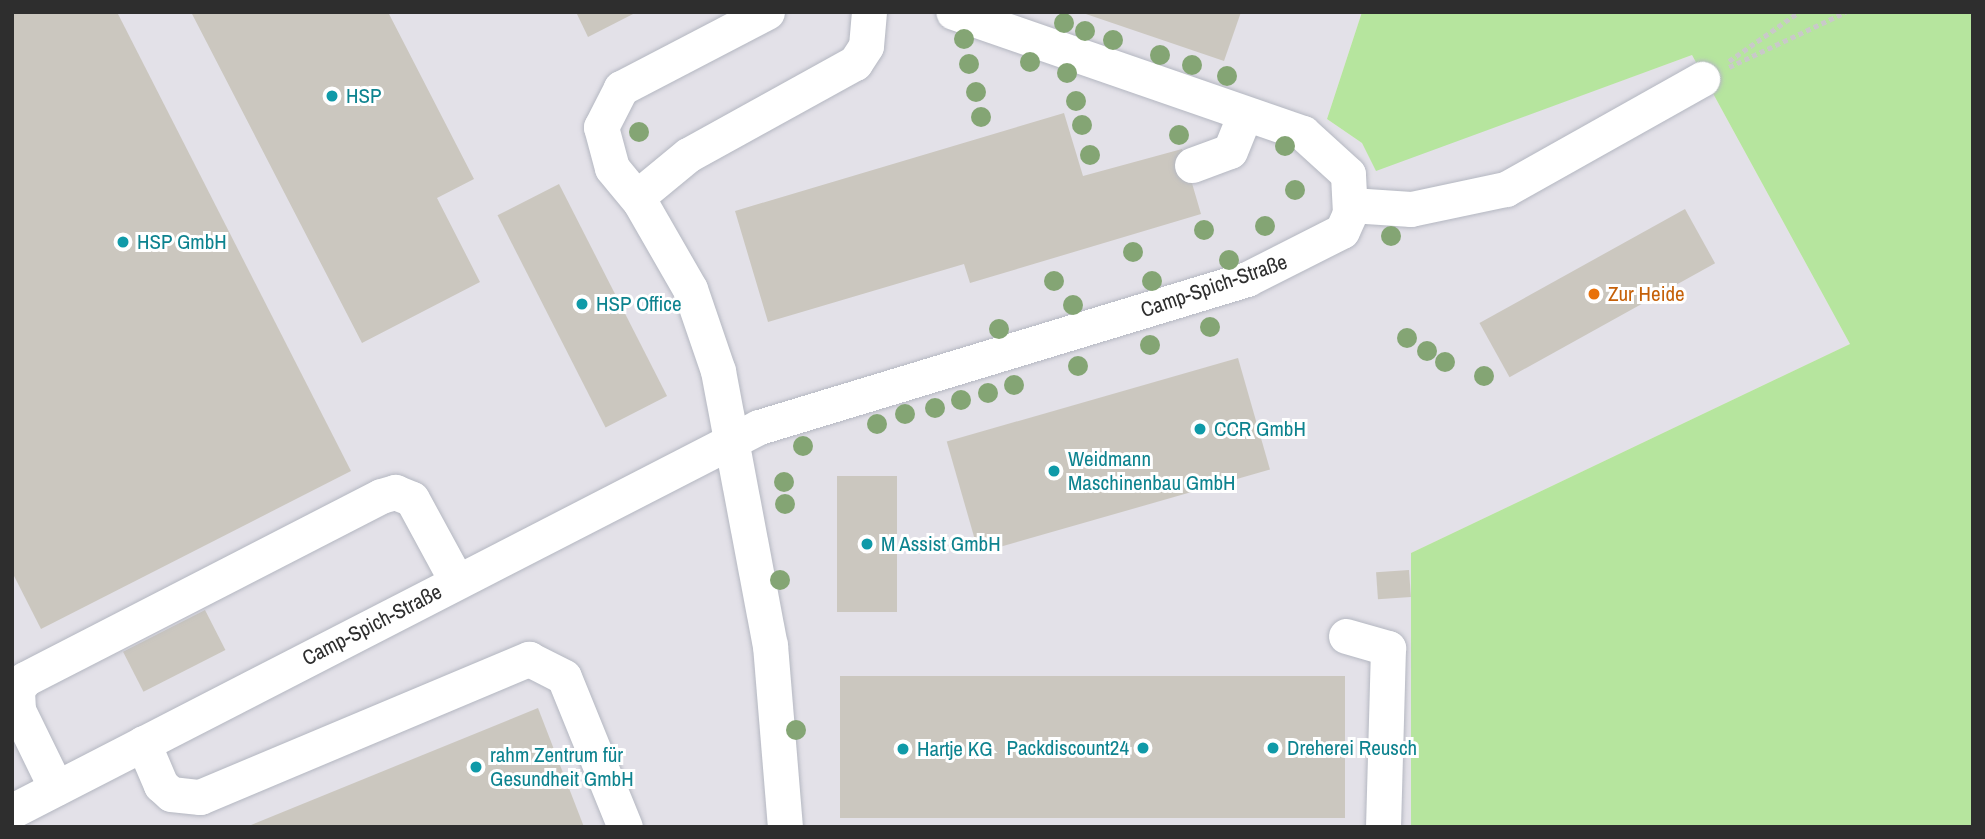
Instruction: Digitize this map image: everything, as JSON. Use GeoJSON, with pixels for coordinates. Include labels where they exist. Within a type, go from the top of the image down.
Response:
{"type":"FeatureCollection","features":[{"type":"Feature","properties":{"kind":"street"},"geometry":{"type":"LineString","coordinates":[[767,12],[621,88],[604,110],[602,148],[637,197],[690,289],[733,440],[770,645],[785,827]]}},
{"type":"Feature","properties":{"kind":"street"},"geometry":{"type":"LineString","coordinates":[[637,197],[699,148],[855,63],[866,46],[869,12]]}},
{"type":"Feature","properties":{"kind":"street"},"geometry":{"type":"LineString","coordinates":[[953,12],[1324,146],[1348,174],[1350,205],[1411,209],[1506,189],[1702,79]]}},
{"type":"Feature","properties":{"kind":"street"},"geometry":{"type":"LineString","coordinates":[[1192,165],[1230,151],[1244,116]]}},
{"type":"Feature","properties":{"kind":"street","name":"Camp-Spich-Straße"},"geometry":{"type":"LineString","coordinates":[[12,811],[733,440],[1247,279],[1342,231],[1350,205]]}},
{"type":"Feature","properties":{"kind":"street"},"geometry":{"type":"LineString","coordinates":[[57,788],[18,710],[17,689],[111,635],[395,492],[412,499],[425,516],[457,582]]}},
{"type":"Feature","properties":{"kind":"street"},"geometry":{"type":"LineString","coordinates":[[1346,636],[1388,648],[1384,827]]}},
{"type":"Feature","properties":{"kind":"street"},"geometry":{"type":"LineString","coordinates":[[143,743],[161,785],[182,813],[529,659],[564,677],[625,827]]}},
{"type":"Feature","properties":{"kind":"path"},"geometry":{"type":"LineString","coordinates":[[1702,79],[1799,12]]}},
{"type":"Feature","properties":{"kind":"path"},"geometry":{"type":"LineString","coordinates":[[1702,79],[1846,12]]}},
{"type":"Feature","properties":{"kind":"shaded area"},"geometry":{"type":"Polygon","coordinates":[[[12,12],[1362,12],[1327,119],[1362,143],[1376,170],[1692,55],[1850,344],[1411,553],[1411,827],[12,827],[12,12]]]}},
{"type":"Feature","properties":{"kind":"green space"},"geometry":{"type":"Polygon","coordinates":[[[1362,12],[1973,12],[1973,827],[1411,827],[1411,553],[1850,344],[1692,55],[1376,171],[1362,143],[1327,119],[1362,12]]]}},
{"type":"Feature","properties":{"kind":"building","name":"HSP GmbH"},"geometry":{"type":"Polygon","coordinates":[[[12,12],[117,12],[351,471],[41,629],[12,572],[12,12]]]}},
{"type":"Feature","properties":{"kind":"building","name":"HSP"},"geometry":{"type":"Polygon","coordinates":[[[191,12],[388,12],[474,179],[437,198],[480,282],[362,343],[191,12]]]}},
{"type":"Feature","properties":{"kind":"building"},"geometry":{"type":"Polygon","coordinates":[[[576,12],[637,12],[588,37],[576,12]]]}},
{"type":"Feature","properties":{"kind":"building"},"geometry":{"type":"Polygon","coordinates":[[[1080,12],[1241,12],[1224,61],[1080,12]]]}},
{"type":"Feature","properties":{"kind":"building"},"geometry":{"type":"Polygon","coordinates":[[[1064,113],[1083,176],[1182,149],[1201,214],[970,283],[964,264],[768,322],[735,211],[1064,113]]]}},
{"type":"Feature","properties":{"kind":"building","name":"HSP Office"},"geometry":{"type":"Polygon","coordinates":[[[559,184],[667,396],[606,427],[498,215],[559,184]]]}},
{"type":"Feature","properties":{"kind":"building","name":"Zur Heide"},"geometry":{"type":"Polygon","coordinates":[[[1685,209],[1715,263],[1510,377],[1479,323],[1685,209]]]}},
{"type":"Feature","properties":{"kind":"building","name":"Weidmann Maschinenbau GmbH"},"geometry":{"type":"Polygon","coordinates":[[[1238,358],[1270,470],[979,553],[947,442],[1238,358]]]}},
{"type":"Feature","properties":{"kind":"building","name":"M Assist GmbH"},"geometry":{"type":"Polygon","coordinates":[[[837,476],[897,476],[897,612],[837,612],[837,476]]]}},
{"type":"Feature","properties":{"kind":"building"},"geometry":{"type":"Polygon","coordinates":[[[1409,570],[1411,597],[1378,599],[1376,572],[1409,570]]]}},
{"type":"Feature","properties":{"kind":"building"},"geometry":{"type":"Polygon","coordinates":[[[205,610],[225,650],[143,692],[123,652],[205,610]]]}},
{"type":"Feature","properties":{"kind":"building"},"geometry":{"type":"Polygon","coordinates":[[[840,676],[1345,676],[1345,818],[840,818],[840,676]]]}},
{"type":"Feature","properties":{"kind":"building","name":"rahm Zentrum für Gesundheit GmbH"},"geometry":{"type":"Polygon","coordinates":[[[538,708],[584,827],[246,827],[538,708]]]}},
{"type":"Feature","properties":{"kind":"place","name":"HSP"},"geometry":{"type":"Point","coordinates":[332,96]}},
{"type":"Feature","properties":{"kind":"place","name":"HSP GmbH"},"geometry":{"type":"Point","coordinates":[123,242]}},
{"type":"Feature","properties":{"kind":"place","name":"Zur Heide"},"geometry":{"type":"Point","coordinates":[1594,294]}},
{"type":"Feature","properties":{"kind":"place","name":"HSP Office"},"geometry":{"type":"Point","coordinates":[582,304]}},
{"type":"Feature","properties":{"kind":"place","name":"CCR GmbH"},"geometry":{"type":"Point","coordinates":[1200,429]}},
{"type":"Feature","properties":{"kind":"place","name":"Weidmann Maschinenbau GmbH"},"geometry":{"type":"Point","coordinates":[1054,471]}},
{"type":"Feature","properties":{"kind":"place","name":"M Assist GmbH"},"geometry":{"type":"Point","coordinates":[867,544]}},
{"type":"Feature","properties":{"kind":"place","name":"Packdiscount24"},"geometry":{"type":"Point","coordinates":[1143,748]}},
{"type":"Feature","properties":{"kind":"place","name":"Dreherei Reusch"},"geometry":{"type":"Point","coordinates":[1273,748]}},
{"type":"Feature","properties":{"kind":"place","name":"Hartje KG"},"geometry":{"type":"Point","coordinates":[903,749]}},
{"type":"Feature","properties":{"kind":"place","name":"rahm Zentrum für Gesundheit GmbH"},"geometry":{"type":"Point","coordinates":[476,767]}}]}
